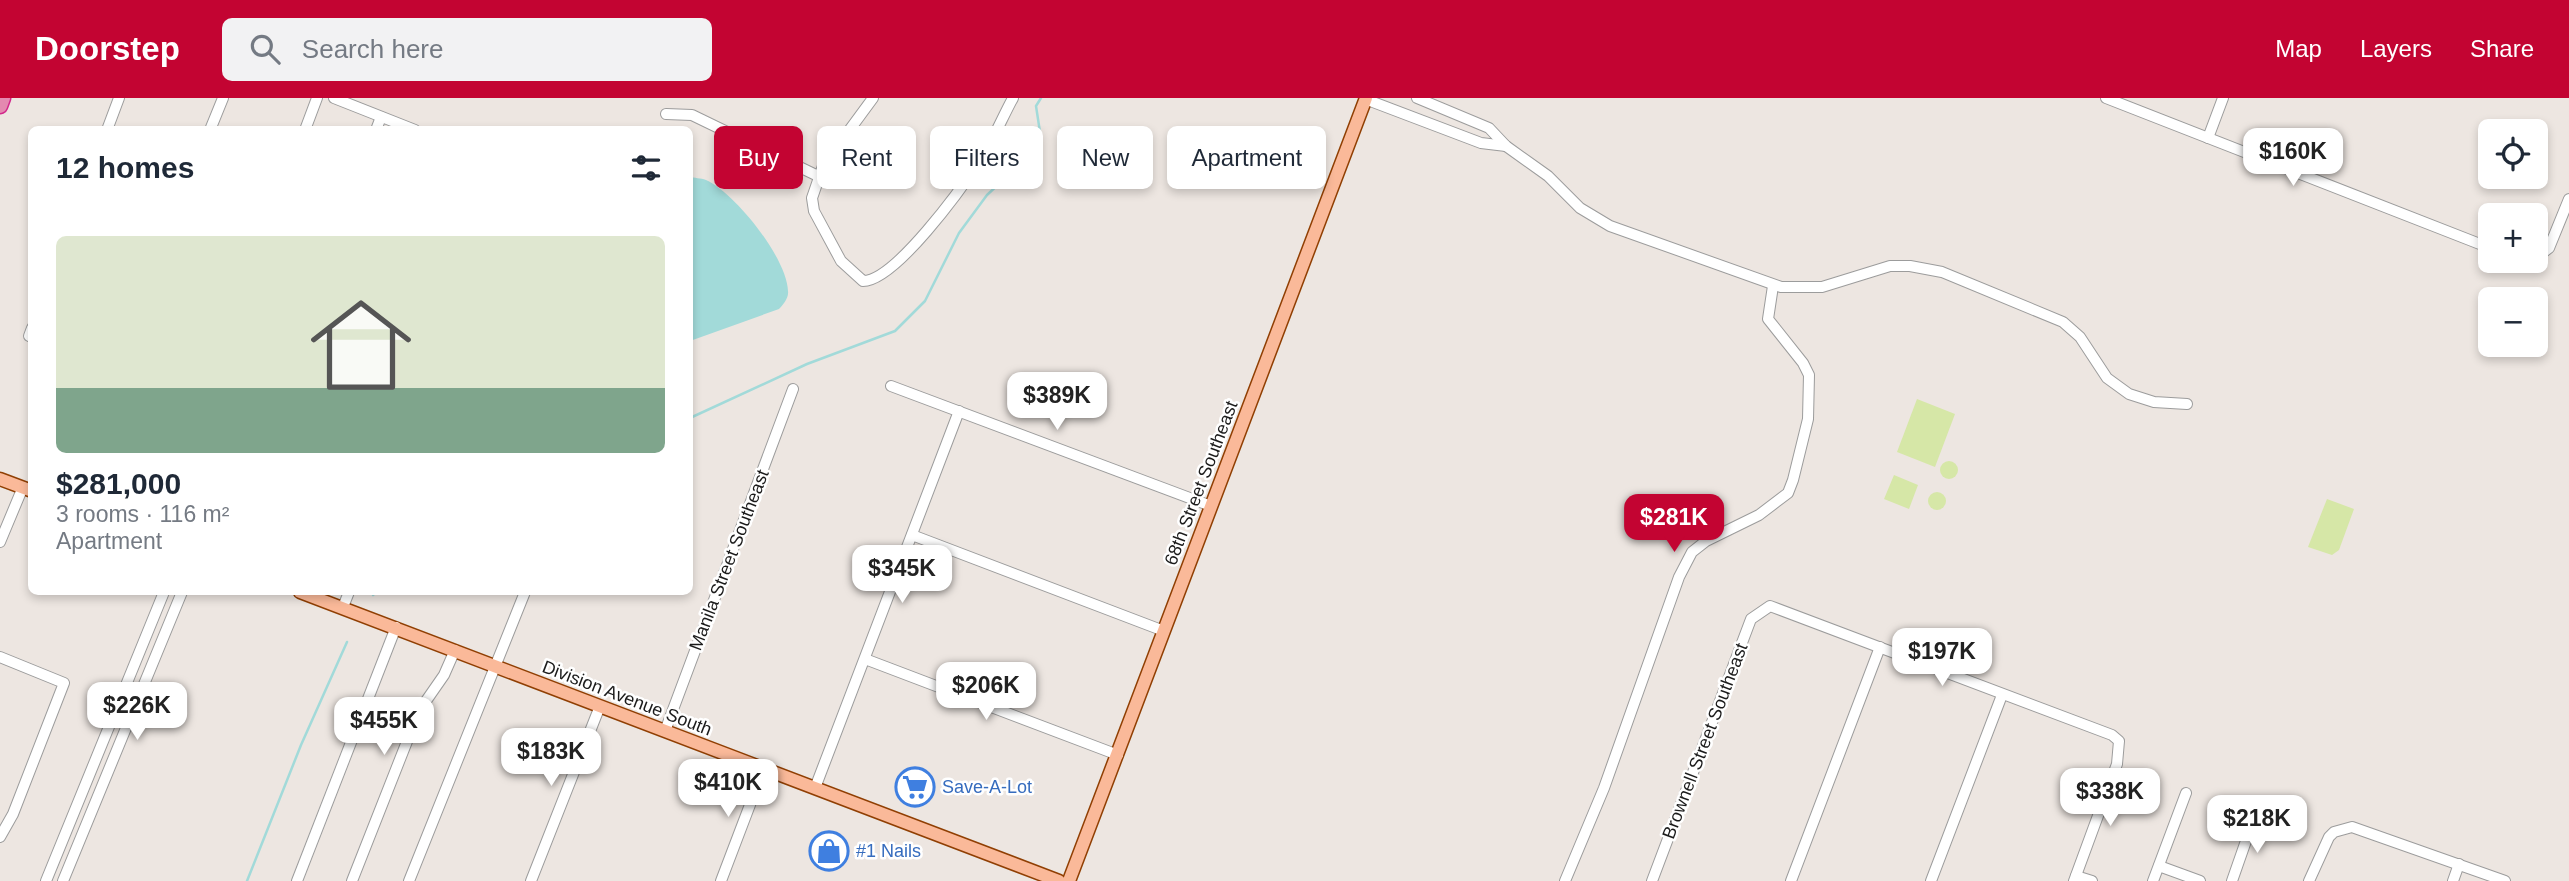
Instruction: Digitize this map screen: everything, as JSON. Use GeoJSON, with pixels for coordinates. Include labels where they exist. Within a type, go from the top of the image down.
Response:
{"type":"FeatureCollection","features":[{"type":"Feature","properties":{"kind":"highway"},"geometry":{"type":"LineString","coordinates":[[0,106],[3,98]]}},
{"type":"Feature","properties":{"kind":"main road","name":"68th Street Southeast"},"geometry":{"type":"LineString","coordinates":[[1069,881],[1366,99]]}},
{"type":"Feature","properties":{"kind":"main road"},"geometry":{"type":"LineString","coordinates":[[0,480],[27,489]]}},
{"type":"Feature","properties":{"kind":"main road","name":"Division Avenue South"},"geometry":{"type":"LineString","coordinates":[[332,597],[343,607],[1059,881]]}},
{"type":"Feature","properties":{"kind":"street"},"geometry":{"type":"LineString","coordinates":[[108,126],[119,98]]}},
{"type":"Feature","properties":{"kind":"street"},"geometry":{"type":"LineString","coordinates":[[212,126],[223,98]]}},
{"type":"Feature","properties":{"kind":"street"},"geometry":{"type":"LineString","coordinates":[[306,126],[317,98]]}},
{"type":"Feature","properties":{"kind":"street"},"geometry":{"type":"LineString","coordinates":[[334,98],[405,126]]}},
{"type":"Feature","properties":{"kind":"street"},"geometry":{"type":"LineString","coordinates":[[853,126],[873,98]]}},
{"type":"Feature","properties":{"kind":"street"},"geometry":{"type":"LineString","coordinates":[[817,180],[812,198],[825,233],[841,261],[863,281],[880,278],[902,261],[962,185],[981,159],[1013,98]]}},
{"type":"Feature","properties":{"kind":"street"},"geometry":{"type":"LineString","coordinates":[[1417,98],[1478,122],[1506,146],[1534,163],[1595,219],[1773,286],[1822,287],[1889,266],[1932,270],[2063,322],[2080,337],[2107,378],[2129,394],[2154,402],[2187,404]]}},
{"type":"Feature","properties":{"kind":"street"},"geometry":{"type":"LineString","coordinates":[[2106,98],[2478,243]]}},
{"type":"Feature","properties":{"kind":"street"},"geometry":{"type":"LineString","coordinates":[[2207,138],[2223,98]]}},
{"type":"Feature","properties":{"kind":"street"},"geometry":{"type":"LineString","coordinates":[[1366,99],[1481,143],[1506,146]]}},
{"type":"Feature","properties":{"kind":"street"},"geometry":{"type":"LineString","coordinates":[[666,114],[692,115],[817,176]]}},
{"type":"Feature","properties":{"kind":"street"},"geometry":{"type":"LineString","coordinates":[[378,126],[381,117]]}},
{"type":"Feature","properties":{"kind":"street"},"geometry":{"type":"LineString","coordinates":[[2548,249],[2569,199]]}},
{"type":"Feature","properties":{"kind":"street"},"geometry":{"type":"LineString","coordinates":[[1565,881],[1608,778],[1679,577],[1692,552],[1706,541],[1759,515],[1788,493],[1793,480],[1808,419],[1809,375],[1803,363],[1768,319],[1773,286]]}},
{"type":"Feature","properties":{"kind":"street"},"geometry":{"type":"LineString","coordinates":[[891,386],[1211,506]]}},
{"type":"Feature","properties":{"kind":"street","name":"Manila Street Southeast"},"geometry":{"type":"LineString","coordinates":[[665,731],[793,389]]}},
{"type":"Feature","properties":{"kind":"street"},"geometry":{"type":"LineString","coordinates":[[815,788],[959,411]]}},
{"type":"Feature","properties":{"kind":"street"},"geometry":{"type":"LineString","coordinates":[[0,542],[27,489]]}},
{"type":"Feature","properties":{"kind":"street"},"geometry":{"type":"LineString","coordinates":[[912,535],[1164,631]]}},
{"type":"Feature","properties":{"kind":"street"},"geometry":{"type":"LineString","coordinates":[[46,881],[163,595]]}},
{"type":"Feature","properties":{"kind":"street"},"geometry":{"type":"LineString","coordinates":[[63,881],[181,595]]}},
{"type":"Feature","properties":{"kind":"street"},"geometry":{"type":"LineString","coordinates":[[343,607],[348,595]]}},
{"type":"Feature","properties":{"kind":"street"},"geometry":{"type":"LineString","coordinates":[[409,881],[524,595]]}},
{"type":"Feature","properties":{"kind":"street","name":"Brownell Street Southeast"},"geometry":{"type":"LineString","coordinates":[[1652,881],[1751,619],[1766,607],[1780,608],[1880,647]]}},
{"type":"Feature","properties":{"kind":"street"},"geometry":{"type":"LineString","coordinates":[[297,881],[396,627]]}},
{"type":"Feature","properties":{"kind":"street"},"geometry":{"type":"LineString","coordinates":[[1791,881],[1880,647],[2112,735],[2119,741],[2117,765],[2075,878],[2092,881]]}},
{"type":"Feature","properties":{"kind":"street"},"geometry":{"type":"LineString","coordinates":[[352,881],[419,711],[444,675],[454,650]]}},
{"type":"Feature","properties":{"kind":"street"},"geometry":{"type":"LineString","coordinates":[[0,657],[64,682],[13,814],[0,836]]}},
{"type":"Feature","properties":{"kind":"street"},"geometry":{"type":"LineString","coordinates":[[864,659],[1118,755]]}},
{"type":"Feature","properties":{"kind":"street"},"geometry":{"type":"LineString","coordinates":[[1931,881],[2002,695]]}},
{"type":"Feature","properties":{"kind":"street"},"geometry":{"type":"LineString","coordinates":[[531,881],[600,706]]}},
{"type":"Feature","properties":{"kind":"street"},"geometry":{"type":"LineString","coordinates":[[721,881],[764,768]]}},
{"type":"Feature","properties":{"kind":"street"},"geometry":{"type":"LineString","coordinates":[[2152,881],[2186,793]]}},
{"type":"Feature","properties":{"kind":"street"},"geometry":{"type":"LineString","coordinates":[[2232,881],[2254,818]]}},
{"type":"Feature","properties":{"kind":"street"},"geometry":{"type":"LineString","coordinates":[[2309,881],[2326,842],[2334,832],[2352,827],[2505,881]]}},
{"type":"Feature","properties":{"kind":"street"},"geometry":{"type":"LineString","coordinates":[[2453,881],[2459,864]]}},
{"type":"Feature","properties":{"kind":"street"},"geometry":{"type":"LineString","coordinates":[[2158,866],[2200,881]]}},
{"type":"Feature","properties":{"kind":"green space"},"geometry":{"type":"Polygon","coordinates":[[[1917,399],[1955,414],[1935,467],[1897,452],[1917,399]]]}},
{"type":"Feature","properties":{"kind":"green space"},"geometry":{"type":"Polygon","coordinates":[[[1945,461],[1953,461],[1958,470],[1956,477],[1945,479],[1940,474],[1940,466],[1945,461]]]}},
{"type":"Feature","properties":{"kind":"green space"},"geometry":{"type":"Polygon","coordinates":[[[1894,475],[1918,485],[1909,509],[1884,499],[1894,475]]]}},
{"type":"Feature","properties":{"kind":"green space"},"geometry":{"type":"Polygon","coordinates":[[[1933,492],[1941,492],[1946,501],[1944,508],[1933,510],[1928,505],[1928,497],[1933,492]]]}},
{"type":"Feature","properties":{"kind":"green space"},"geometry":{"type":"Polygon","coordinates":[[[2327,499],[2354,509],[2339,550],[2332,555],[2308,547],[2327,499]]]}},
{"type":"Feature","properties":{"kind":"water"},"geometry":{"type":"Polygon","coordinates":[[[693,178],[706,180],[714,185],[714,189],[720,189],[758,228],[785,277],[788,294],[779,309],[693,340],[693,178]]]}},
{"type":"Feature","properties":{"kind":"waterway"},"geometry":{"type":"LineString","coordinates":[[693,417],[807,364],[895,331],[925,301],[959,233],[987,195],[1030,155],[1040,132],[1036,106],[1041,98]]}},
{"type":"Feature","properties":{"kind":"waterway"},"geometry":{"type":"LineString","coordinates":[[247,881],[301,745],[347,642]]}},
{"type":"Feature","properties":{"kind":"place","name":"Save-A-Lot"},"geometry":{"type":"Point","coordinates":[915,787]}},
{"type":"Feature","properties":{"kind":"place","name":"#1 Nails"},"geometry":{"type":"Point","coordinates":[829,851]}}]}
